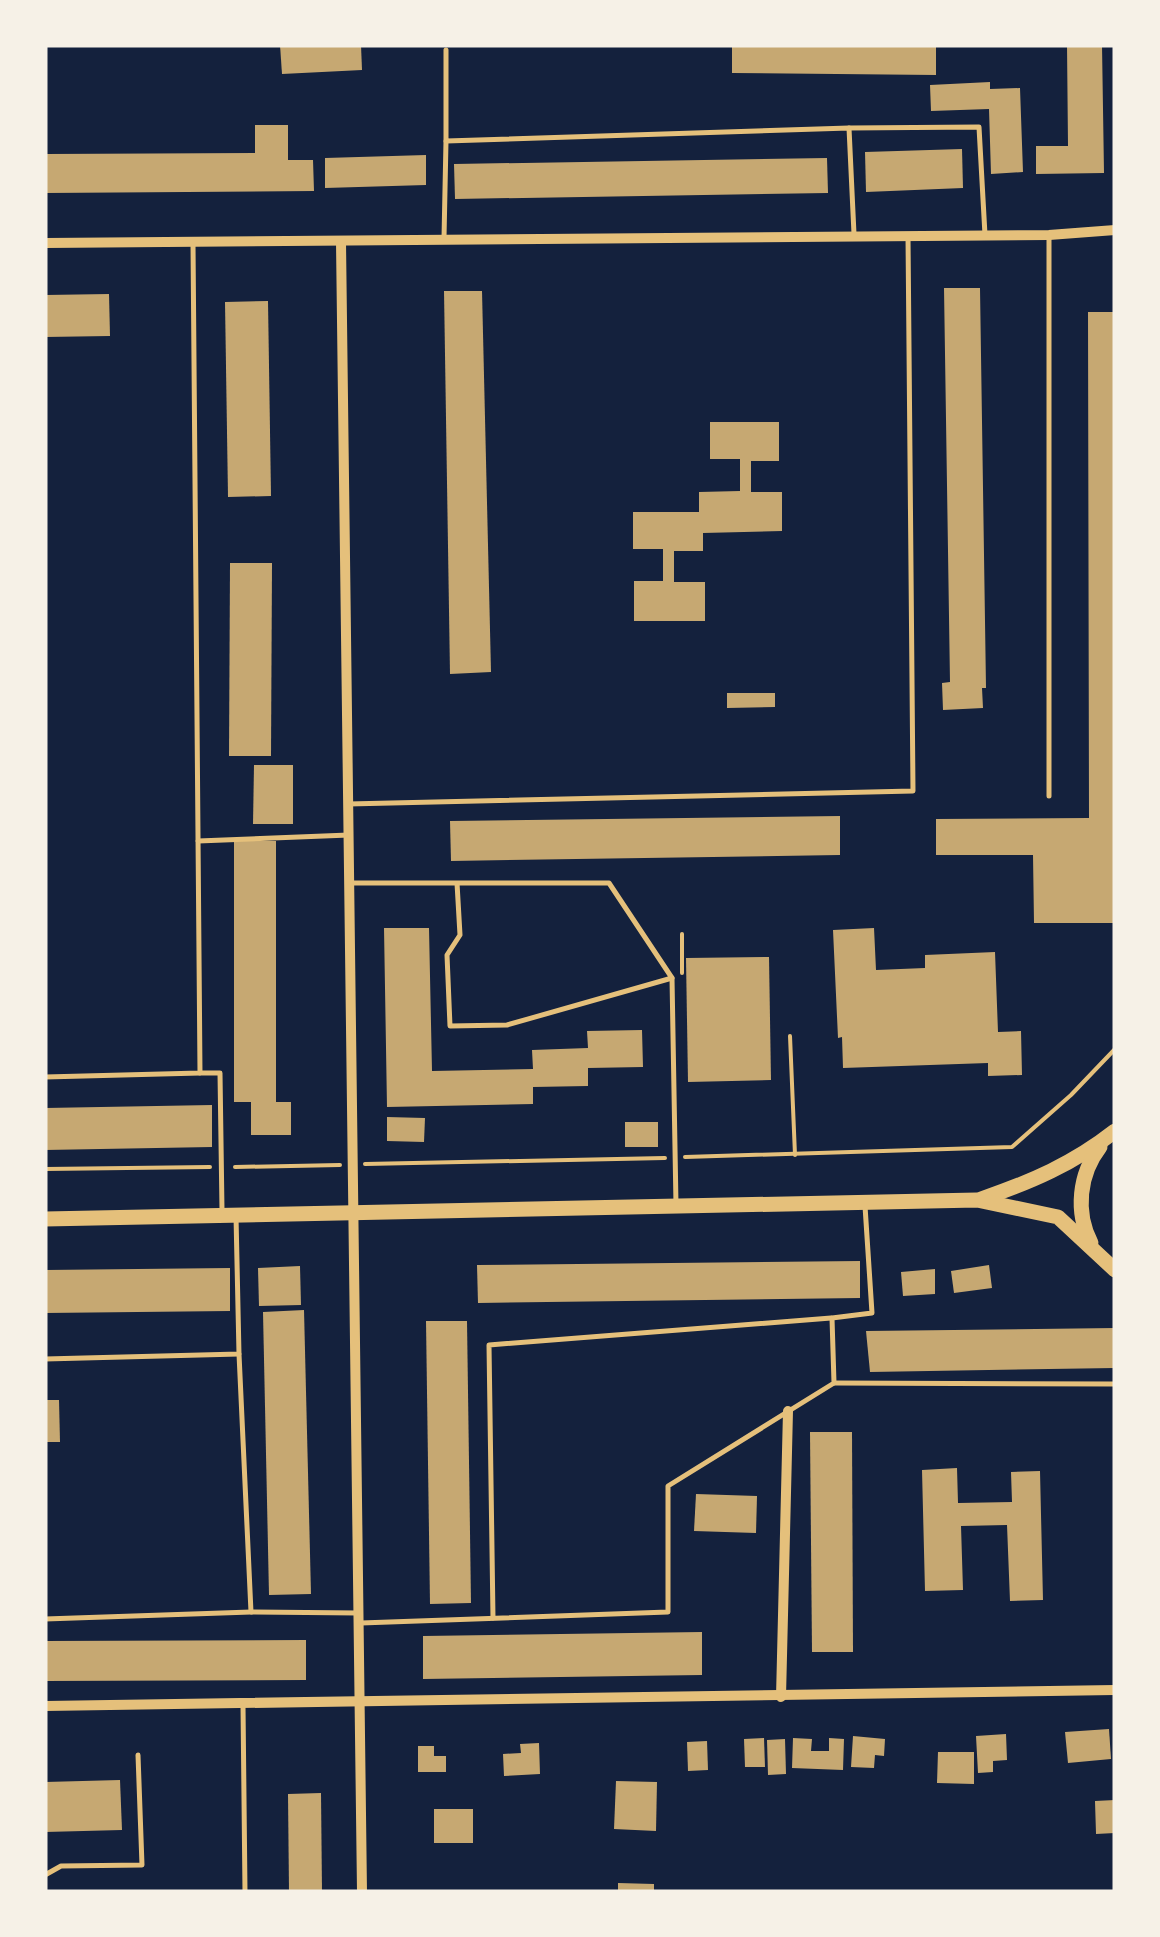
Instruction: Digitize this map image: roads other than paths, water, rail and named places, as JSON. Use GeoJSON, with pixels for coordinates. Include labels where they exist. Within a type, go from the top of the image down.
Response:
{"type":"FeatureCollection","features":[{"type":"Feature","properties":{"kind":"main road"},"geometry":{"type":"LineString","coordinates":[[977,1200],[1039,1180],[1075,1161],[1112,1134]]}},
{"type":"Feature","properties":{"kind":"main road"},"geometry":{"type":"LineString","coordinates":[[1096,1252],[1084,1223],[1082,1192],[1091,1162],[1112,1134]]}},
{"type":"Feature","properties":{"kind":"main road"},"geometry":{"type":"LineString","coordinates":[[45,1219],[977,1200],[1058,1218],[1115,1270]]}},
{"type":"Feature","properties":{"kind":"street"},"geometry":{"type":"LineString","coordinates":[[45,243],[854,237],[1115,230]]}},
{"type":"Feature","properties":{"kind":"street"},"geometry":{"type":"LineString","coordinates":[[341,242],[362,1892]]}},
{"type":"Feature","properties":{"kind":"street"},"geometry":{"type":"LineString","coordinates":[[782,1696],[788,1411]]}},
{"type":"Feature","properties":{"kind":"street"},"geometry":{"type":"LineString","coordinates":[[45,1706],[1115,1690]]}},
{"type":"Feature","properties":{"kind":"lane"},"geometry":{"type":"LineString","coordinates":[[444,241],[446,50]]}},
{"type":"Feature","properties":{"kind":"lane"},"geometry":{"type":"LineString","coordinates":[[446,141],[849,128],[979,128],[986,235]]}},
{"type":"Feature","properties":{"kind":"lane"},"geometry":{"type":"LineString","coordinates":[[849,128],[854,237]]}},
{"type":"Feature","properties":{"kind":"lane"},"geometry":{"type":"LineString","coordinates":[[1049,234],[1049,796]]}},
{"type":"Feature","properties":{"kind":"lane"},"geometry":{"type":"LineString","coordinates":[[348,804],[914,791],[908,236]]}},
{"type":"Feature","properties":{"kind":"lane"},"geometry":{"type":"LineString","coordinates":[[193,242],[200,1073]]}},
{"type":"Feature","properties":{"kind":"lane"},"geometry":{"type":"LineString","coordinates":[[198,842],[349,836]]}},
{"type":"Feature","properties":{"kind":"lane"},"geometry":{"type":"LineString","coordinates":[[349,882],[609,883],[672,978],[676,1207]]}},
{"type":"Feature","properties":{"kind":"lane"},"geometry":{"type":"LineString","coordinates":[[457,883],[460,936],[447,956],[450,1026],[508,1025],[672,978]]}},
{"type":"Feature","properties":{"kind":"lane"},"geometry":{"type":"LineString","coordinates":[[45,1077],[220,1073],[221,1167],[229,1217],[251,1612]]}},
{"type":"Feature","properties":{"kind":"lane"},"geometry":{"type":"LineString","coordinates":[[493,1618],[489,1345],[872,1313],[865,1203]]}},
{"type":"Feature","properties":{"kind":"lane"},"geometry":{"type":"LineString","coordinates":[[832,1318],[834,1382]]}},
{"type":"Feature","properties":{"kind":"lane"},"geometry":{"type":"LineString","coordinates":[[45,1358],[238,1354]]}},
{"type":"Feature","properties":{"kind":"lane"},"geometry":{"type":"LineString","coordinates":[[45,1619],[251,1612],[358,1618],[493,1618],[668,1612],[668,1486],[834,1382],[1115,1384]]}},
{"type":"Feature","properties":{"kind":"lane"},"geometry":{"type":"LineString","coordinates":[[243,1705],[245,1892]]}},
{"type":"Feature","properties":{"kind":"lane"},"geometry":{"type":"LineString","coordinates":[[45,1875],[61,1866],[142,1865],[138,1755]]}}]}
